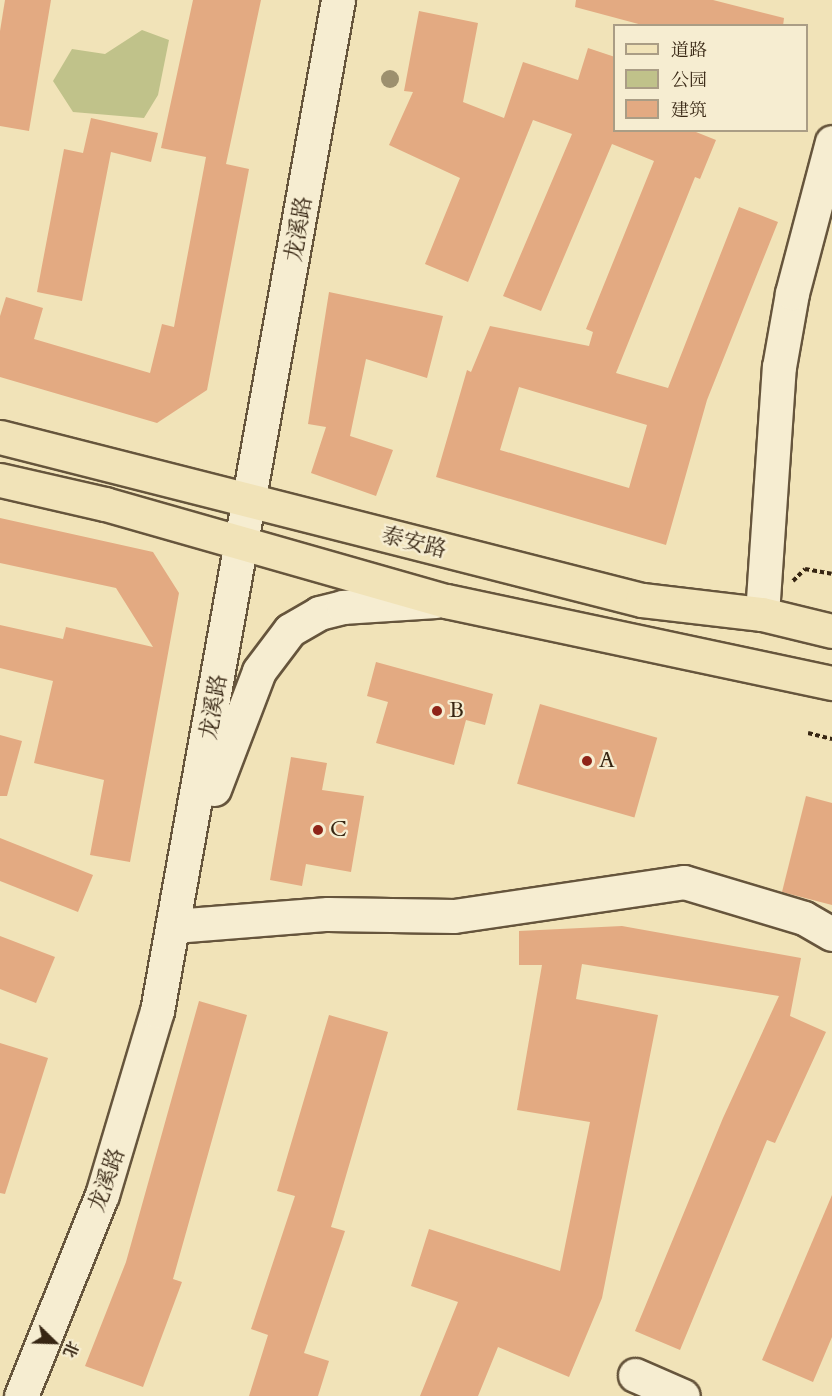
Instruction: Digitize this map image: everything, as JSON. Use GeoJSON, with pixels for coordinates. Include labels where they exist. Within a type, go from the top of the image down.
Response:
{"type":"FeatureCollection","features":[{"type":"Feature","properties":{"kind":"main road","name":"泰安路"},"geometry":{"type":"LineString","coordinates":[[0,437],[252,498],[342,525],[642,600],[762,614],[832,631]]}},
{"type":"Feature","properties":{"kind":"main road"},"geometry":{"type":"LineString","coordinates":[[0,480],[243,544],[446,601],[832,683]]}},
{"type":"Feature","properties":{"kind":"street","name":"龙溪路"},"geometry":{"type":"LineString","coordinates":[[21,1396],[122,1139],[154,1026],[252,498],[338,0]]}},
{"type":"Feature","properties":{"kind":"street"},"geometry":{"type":"LineString","coordinates":[[762,614],[779,367],[792,293],[832,142]]}},
{"type":"Feature","properties":{"kind":"street"},"geometry":{"type":"LineString","coordinates":[[187,855],[254,680],[282,637],[308,618],[344,607],[446,601]]}},
{"type":"Feature","properties":{"kind":"street"},"geometry":{"type":"LineString","coordinates":[[174,926],[328,914],[454,916],[684,882],[804,918],[832,934]]}},
{"type":"Feature","properties":{"kind":"street"},"geometry":{"type":"LineString","coordinates":[[635,1375],[683,1396]]}},
{"type":"Feature","properties":{"kind":"path"},"geometry":{"type":"LineString","coordinates":[[808,733],[832,739]]}},
{"type":"Feature","properties":{"kind":"green space"},"geometry":{"type":"Polygon","coordinates":[[[142,30],[169,40],[158,95],[144,118],[73,112],[53,81],[72,49],[105,54],[142,30]]]}},
{"type":"Feature","properties":{"kind":"building"},"geometry":{"type":"Polygon","coordinates":[[[5,0],[51,0],[29,131],[0,126],[0,31],[5,0]]]}},
{"type":"Feature","properties":{"kind":"building"},"geometry":{"type":"Polygon","coordinates":[[[193,0],[261,0],[226,164],[249,169],[207,390],[157,423],[0,377],[0,316],[6,297],[43,308],[34,339],[150,373],[162,324],[174,327],[206,157],[161,148],[193,0]]]}},
{"type":"Feature","properties":{"kind":"building"},"geometry":{"type":"Polygon","coordinates":[[[576,0],[713,0],[784,18],[783,24],[639,24],[575,7],[576,0]]]}},
{"type":"Feature","properties":{"kind":"building"},"geometry":{"type":"Polygon","coordinates":[[[419,11],[478,23],[463,102],[504,118],[523,62],[578,80],[588,48],[613,56],[613,132],[696,132],[716,140],[700,179],[695,177],[616,373],[668,388],[739,207],[778,222],[707,400],[666,545],[436,477],[467,370],[471,372],[490,326],[589,346],[593,332],[586,329],[654,161],[612,144],[541,311],[503,296],[572,134],[533,120],[468,282],[425,264],[460,178],[389,145],[413,92],[404,91],[419,11]],[[519,387],[500,450],[629,488],[647,425],[519,387]]]}},
{"type":"Feature","properties":{"kind":"building"},"geometry":{"type":"Polygon","coordinates":[[[91,118],[158,133],[151,162],[111,152],[82,301],[37,292],[64,149],[83,153],[91,118]]]}},
{"type":"Feature","properties":{"kind":"building"},"geometry":{"type":"Polygon","coordinates":[[[329,292],[443,316],[427,378],[366,359],[350,436],[393,450],[376,496],[311,473],[326,427],[308,424],[329,292]]]}},
{"type":"Feature","properties":{"kind":"building"},"geometry":{"type":"Polygon","coordinates":[[[0,518],[153,552],[179,593],[130,862],[90,855],[104,780],[34,763],[53,681],[0,668],[0,625],[63,639],[66,627],[153,647],[116,588],[0,563],[0,518]]]}},
{"type":"Feature","properties":{"kind":"building","name":"B"},"geometry":{"type":"Polygon","coordinates":[[[376,662],[493,694],[485,725],[466,720],[454,765],[376,743],[388,702],[367,696],[376,662]]]}},
{"type":"Feature","properties":{"kind":"building","name":"A"},"geometry":{"type":"Polygon","coordinates":[[[540,704],[657,738],[634,817],[517,784],[540,704]]]}},
{"type":"Feature","properties":{"kind":"building"},"geometry":{"type":"Polygon","coordinates":[[[0,735],[22,741],[7,796],[0,796],[0,735]]]}},
{"type":"Feature","properties":{"kind":"building","name":"C"},"geometry":{"type":"Polygon","coordinates":[[[291,757],[327,763],[322,790],[364,796],[351,872],[306,864],[302,886],[270,880],[291,757]]]}},
{"type":"Feature","properties":{"kind":"building"},"geometry":{"type":"Polygon","coordinates":[[[806,796],[832,803],[832,905],[782,892],[806,796]]]}},
{"type":"Feature","properties":{"kind":"building"},"geometry":{"type":"Polygon","coordinates":[[[0,838],[93,875],[78,912],[0,881],[0,838]]]}},
{"type":"Feature","properties":{"kind":"building"},"geometry":{"type":"Polygon","coordinates":[[[622,926],[801,958],[790,1016],[826,1032],[775,1143],[767,1140],[680,1350],[635,1331],[723,1118],[779,996],[582,964],[576,999],[658,1015],[602,1298],[569,1377],[498,1347],[478,1396],[420,1396],[458,1302],[411,1286],[429,1229],[560,1271],[590,1122],[517,1110],[542,965],[519,965],[519,931],[622,926]]]}},
{"type":"Feature","properties":{"kind":"building"},"geometry":{"type":"Polygon","coordinates":[[[0,936],[55,957],[36,1003],[0,989],[0,936]]]}},
{"type":"Feature","properties":{"kind":"building"},"geometry":{"type":"Polygon","coordinates":[[[199,1001],[247,1015],[173,1279],[182,1282],[143,1387],[85,1366],[126,1262],[199,1001]]]}},
{"type":"Feature","properties":{"kind":"building"},"geometry":{"type":"Polygon","coordinates":[[[329,1015],[388,1032],[331,1227],[345,1231],[304,1353],[329,1361],[318,1396],[249,1396],[268,1335],[251,1329],[295,1196],[277,1191],[329,1015]]]}},
{"type":"Feature","properties":{"kind":"building"},"geometry":{"type":"Polygon","coordinates":[[[0,1043],[48,1058],[5,1194],[0,1193],[0,1043]]]}},
{"type":"Feature","properties":{"kind":"building"},"geometry":{"type":"Polygon","coordinates":[[[832,1195],[832,1337],[813,1382],[762,1360],[832,1195]]]}},
{"type":"Feature","properties":{"kind":"place","name":"B"},"geometry":{"type":"Point","coordinates":[437,711]}},
{"type":"Feature","properties":{"kind":"place","name":"A"},"geometry":{"type":"Point","coordinates":[587,761]}},
{"type":"Feature","properties":{"kind":"place","name":"C"},"geometry":{"type":"Point","coordinates":[318,830]}}]}
